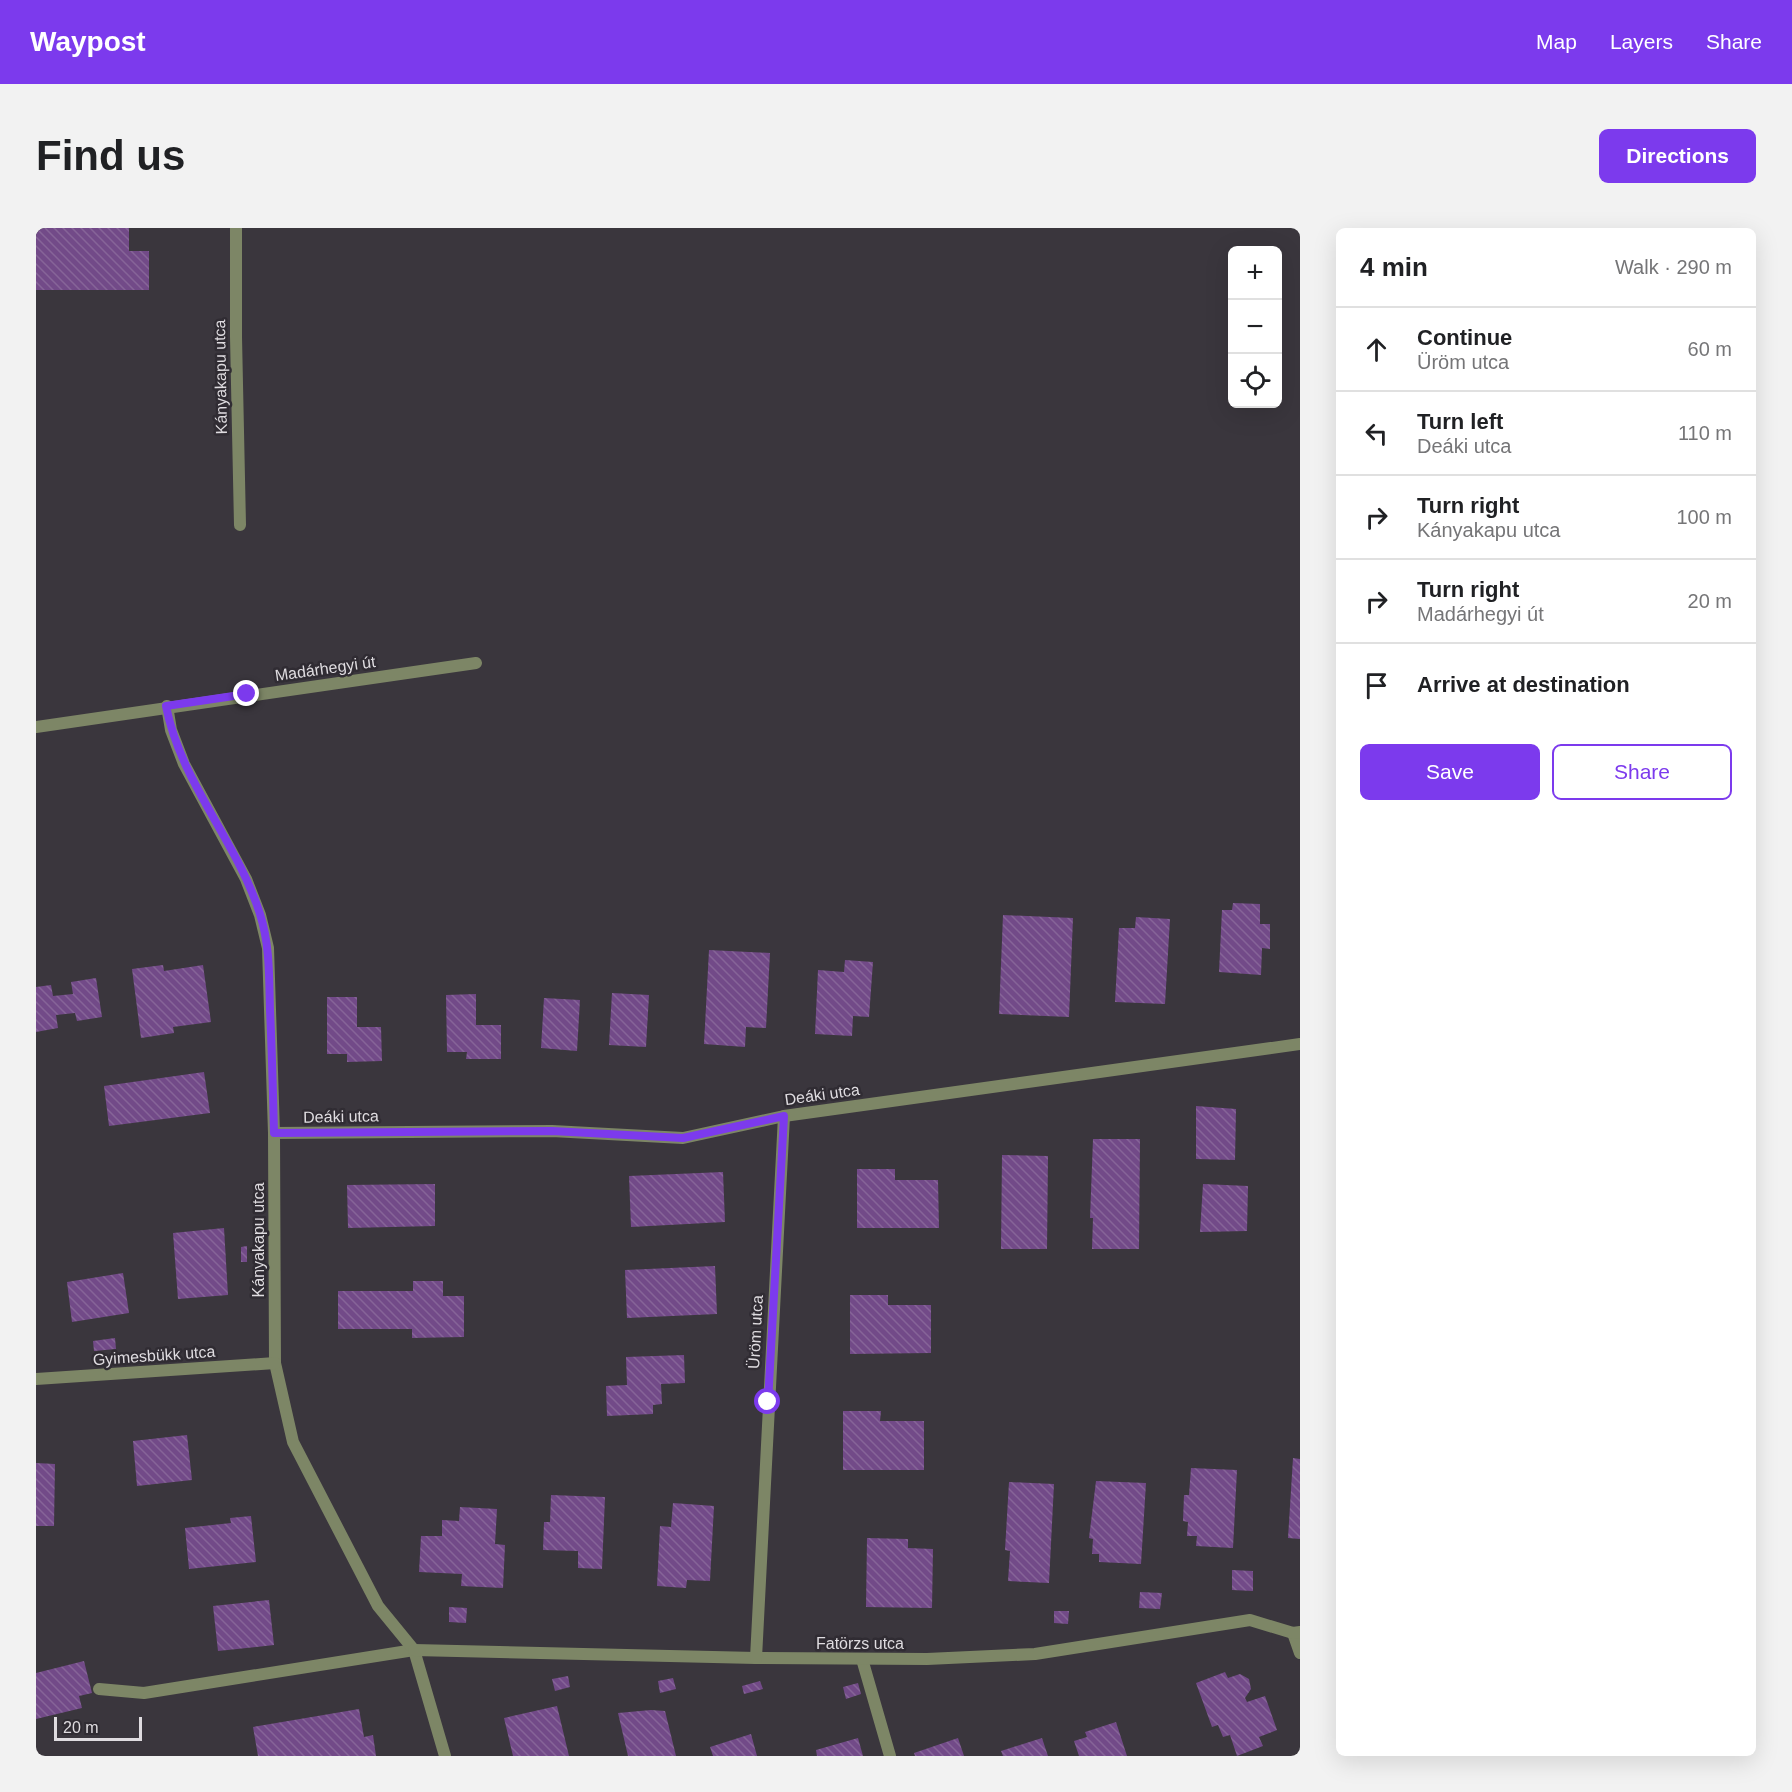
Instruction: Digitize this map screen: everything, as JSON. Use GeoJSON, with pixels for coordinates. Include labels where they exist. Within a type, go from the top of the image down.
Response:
{"type":"FeatureCollection","features":[{"type":"Feature","properties":{"kind":"street","name":"Kányakapu utca"},"geometry":{"type":"LineString","coordinates":[[236,228],[240,525]]}},
{"type":"Feature","properties":{"kind":"street","name":"Madárhegyi út"},"geometry":{"type":"LineString","coordinates":[[36,727],[166,706],[476,663]]}},
{"type":"Feature","properties":{"kind":"street","name":"Kányakapu utca"},"geometry":{"type":"LineString","coordinates":[[166,706],[171,730],[184,764],[246,879],[260,915],[268,948],[274,1133],[275,1364],[293,1442],[378,1606],[414,1650],[445,1756]]}},
{"type":"Feature","properties":{"kind":"street","name":"Deáki utca"},"geometry":{"type":"LineString","coordinates":[[274,1133],[552,1131],[683,1138],[784,1116],[1300,1044]]}},
{"type":"Feature","properties":{"kind":"street","name":"Üröm utca"},"geometry":{"type":"LineString","coordinates":[[756,1658],[784,1116]]}},
{"type":"Feature","properties":{"kind":"street","name":"Gyimesbükk utca"},"geometry":{"type":"LineString","coordinates":[[36,1379],[275,1364]]}},
{"type":"Feature","properties":{"kind":"street","name":"Fatörzs utca"},"geometry":{"type":"LineString","coordinates":[[99,1689],[144,1693],[414,1650],[756,1658],[927,1659],[1035,1654],[1250,1620],[1296,1633]]}},
{"type":"Feature","properties":{"kind":"street"},"geometry":{"type":"LineString","coordinates":[[1296,1633],[1300,1653]]}},
{"type":"Feature","properties":{"kind":"street"},"geometry":{"type":"LineString","coordinates":[[862,1659],[890,1756]]}},
{"type":"Feature","properties":{"kind":"building"},"geometry":{"type":"Polygon","coordinates":[[[36,228],[129,228],[129,251],[149,251],[149,290],[36,290],[36,228]]]}},
{"type":"Feature","properties":{"kind":"building"},"geometry":{"type":"Polygon","coordinates":[[[1233,903],[1260,904],[1260,924],[1270,924],[1270,949],[1262,948],[1261,975],[1219,972],[1222,910],[1232,910],[1233,903]]]}},
{"type":"Feature","properties":{"kind":"building"},"geometry":{"type":"Polygon","coordinates":[[[1003,915],[1073,918],[1069,1017],[999,1014],[1003,915]]]}},
{"type":"Feature","properties":{"kind":"building"},"geometry":{"type":"Polygon","coordinates":[[[1136,917],[1170,919],[1165,1004],[1115,1002],[1119,928],[1135,928],[1136,917]]]}},
{"type":"Feature","properties":{"kind":"building"},"geometry":{"type":"Polygon","coordinates":[[[709,950],[770,953],[766,1028],[746,1027],[745,1047],[704,1044],[709,950]]]}},
{"type":"Feature","properties":{"kind":"building"},"geometry":{"type":"Polygon","coordinates":[[[845,960],[873,962],[869,1017],[853,1016],[852,1036],[815,1034],[818,970],[844,972],[845,960]]]}},
{"type":"Feature","properties":{"kind":"building"},"geometry":{"type":"Polygon","coordinates":[[[163,965],[164,971],[203,965],[211,1022],[173,1027],[174,1033],[141,1038],[132,969],[163,965]]]}},
{"type":"Feature","properties":{"kind":"building"},"geometry":{"type":"Polygon","coordinates":[[[96,978],[102,1017],[77,1021],[75,1013],[56,1015],[58,1028],[36,1032],[36,987],[51,985],[53,996],[73,994],[71,982],[96,978]]]}},
{"type":"Feature","properties":{"kind":"building"},"geometry":{"type":"Polygon","coordinates":[[[612,993],[649,995],[646,1047],[609,1045],[612,993]]]}},
{"type":"Feature","properties":{"kind":"building"},"geometry":{"type":"Polygon","coordinates":[[[476,994],[476,1025],[501,1025],[501,1059],[466,1059],[467,1052],[447,1052],[446,995],[476,994]]]}},
{"type":"Feature","properties":{"kind":"building"},"geometry":{"type":"Polygon","coordinates":[[[327,997],[357,997],[357,1027],[381,1027],[382,1061],[347,1062],[347,1054],[327,1054],[327,997]]]}},
{"type":"Feature","properties":{"kind":"building"},"geometry":{"type":"Polygon","coordinates":[[[544,998],[580,1000],[577,1051],[541,1048],[544,998]]]}},
{"type":"Feature","properties":{"kind":"building"},"geometry":{"type":"Polygon","coordinates":[[[204,1072],[210,1113],[109,1126],[104,1086],[204,1072]]]}},
{"type":"Feature","properties":{"kind":"building"},"geometry":{"type":"Polygon","coordinates":[[[1196,1106],[1236,1109],[1235,1160],[1196,1159],[1196,1106]]]}},
{"type":"Feature","properties":{"kind":"building"},"geometry":{"type":"Polygon","coordinates":[[[1093,1139],[1140,1139],[1139,1249],[1092,1249],[1093,1218],[1090,1218],[1093,1139]]]}},
{"type":"Feature","properties":{"kind":"building"},"geometry":{"type":"Polygon","coordinates":[[[1002,1155],[1048,1156],[1047,1249],[1001,1249],[1002,1155]]]}},
{"type":"Feature","properties":{"kind":"building"},"geometry":{"type":"Polygon","coordinates":[[[857,1169],[895,1169],[895,1180],[938,1180],[939,1228],[857,1228],[857,1169]]]}},
{"type":"Feature","properties":{"kind":"building"},"geometry":{"type":"Polygon","coordinates":[[[723,1172],[725,1222],[631,1227],[629,1176],[723,1172]]]}},
{"type":"Feature","properties":{"kind":"building"},"geometry":{"type":"Polygon","coordinates":[[[435,1184],[435,1226],[348,1228],[347,1185],[435,1184]]]}},
{"type":"Feature","properties":{"kind":"building"},"geometry":{"type":"Polygon","coordinates":[[[1203,1184],[1248,1186],[1247,1231],[1200,1232],[1203,1184]]]}},
{"type":"Feature","properties":{"kind":"building"},"geometry":{"type":"Polygon","coordinates":[[[224,1228],[228,1295],[178,1299],[173,1233],[224,1228]]]}},
{"type":"Feature","properties":{"kind":"building"},"geometry":{"type":"Polygon","coordinates":[[[247,1246],[247,1262],[241,1262],[241,1247],[247,1246]]]}},
{"type":"Feature","properties":{"kind":"building"},"geometry":{"type":"Polygon","coordinates":[[[715,1266],[717,1314],[627,1318],[625,1270],[715,1266]]]}},
{"type":"Feature","properties":{"kind":"building"},"geometry":{"type":"Polygon","coordinates":[[[123,1273],[129,1313],[72,1322],[67,1282],[123,1273]]]}},
{"type":"Feature","properties":{"kind":"building"},"geometry":{"type":"Polygon","coordinates":[[[413,1281],[443,1281],[443,1296],[464,1296],[464,1337],[412,1338],[412,1329],[338,1329],[338,1291],[413,1291],[413,1281]]]}},
{"type":"Feature","properties":{"kind":"building"},"geometry":{"type":"Polygon","coordinates":[[[850,1295],[888,1295],[888,1305],[931,1305],[931,1353],[850,1354],[850,1295]]]}},
{"type":"Feature","properties":{"kind":"building"},"geometry":{"type":"Polygon","coordinates":[[[115,1338],[116,1349],[94,1351],[93,1341],[115,1338]]]}},
{"type":"Feature","properties":{"kind":"building"},"geometry":{"type":"Polygon","coordinates":[[[684,1355],[685,1383],[661,1384],[662,1404],[653,1405],[653,1414],[607,1416],[606,1386],[627,1385],[626,1357],[684,1355]]]}},
{"type":"Feature","properties":{"kind":"building"},"geometry":{"type":"Polygon","coordinates":[[[843,1411],[881,1411],[880,1421],[924,1421],[924,1470],[843,1470],[843,1411]]]}},
{"type":"Feature","properties":{"kind":"building"},"geometry":{"type":"Polygon","coordinates":[[[187,1435],[192,1480],[137,1486],[133,1441],[187,1435]]]}},
{"type":"Feature","properties":{"kind":"building"},"geometry":{"type":"Polygon","coordinates":[[[1293,1458],[1300,1459],[1300,1539],[1288,1538],[1293,1458]]]}},
{"type":"Feature","properties":{"kind":"building"},"geometry":{"type":"Polygon","coordinates":[[[36,1463],[55,1464],[54,1526],[36,1526],[36,1463]]]}},
{"type":"Feature","properties":{"kind":"building"},"geometry":{"type":"Polygon","coordinates":[[[1191,1468],[1237,1470],[1233,1548],[1196,1546],[1197,1536],[1187,1536],[1188,1522],[1183,1521],[1184,1495],[1189,1495],[1191,1468]]]}},
{"type":"Feature","properties":{"kind":"building"},"geometry":{"type":"Polygon","coordinates":[[[1096,1481],[1146,1483],[1141,1564],[1099,1562],[1099,1554],[1092,1554],[1093,1539],[1089,1538],[1096,1481]]]}},
{"type":"Feature","properties":{"kind":"building"},"geometry":{"type":"Polygon","coordinates":[[[1009,1482],[1054,1484],[1049,1583],[1008,1581],[1010,1551],[1005,1550],[1009,1482]]]}},
{"type":"Feature","properties":{"kind":"building"},"geometry":{"type":"Polygon","coordinates":[[[551,1495],[605,1497],[602,1569],[578,1568],[578,1551],[543,1550],[544,1522],[550,1522],[551,1495]]]}},
{"type":"Feature","properties":{"kind":"building"},"geometry":{"type":"Polygon","coordinates":[[[673,1503],[714,1506],[710,1581],[687,1580],[686,1588],[657,1586],[660,1526],[671,1527],[673,1503]]]}},
{"type":"Feature","properties":{"kind":"building"},"geometry":{"type":"Polygon","coordinates":[[[460,1507],[497,1509],[495,1544],[505,1545],[503,1588],[461,1586],[462,1574],[419,1572],[421,1536],[442,1536],[442,1520],[459,1521],[460,1507]]]}},
{"type":"Feature","properties":{"kind":"building"},"geometry":{"type":"Polygon","coordinates":[[[251,1516],[256,1562],[189,1569],[185,1528],[231,1523],[230,1518],[251,1516]]]}},
{"type":"Feature","properties":{"kind":"building"},"geometry":{"type":"Polygon","coordinates":[[[867,1538],[908,1539],[908,1548],[933,1549],[932,1608],[866,1607],[867,1538]]]}},
{"type":"Feature","properties":{"kind":"building"},"geometry":{"type":"Polygon","coordinates":[[[1232,1570],[1253,1571],[1253,1591],[1232,1590],[1232,1570]]]}},
{"type":"Feature","properties":{"kind":"building"},"geometry":{"type":"Polygon","coordinates":[[[1140,1592],[1162,1593],[1160,1609],[1139,1608],[1140,1592]]]}},
{"type":"Feature","properties":{"kind":"building"},"geometry":{"type":"Polygon","coordinates":[[[269,1600],[274,1645],[218,1651],[213,1606],[269,1600]]]}},
{"type":"Feature","properties":{"kind":"building"},"geometry":{"type":"Polygon","coordinates":[[[449,1607],[467,1608],[466,1623],[449,1622],[449,1607]]]}},
{"type":"Feature","properties":{"kind":"building"},"geometry":{"type":"Polygon","coordinates":[[[1054,1611],[1069,1611],[1068,1624],[1054,1623],[1054,1611]]]}},
{"type":"Feature","properties":{"kind":"building"},"geometry":{"type":"Polygon","coordinates":[[[84,1661],[92,1693],[79,1696],[82,1708],[36,1719],[36,1673],[84,1661]]]}},
{"type":"Feature","properties":{"kind":"building"},"geometry":{"type":"Polygon","coordinates":[[[1225,1672],[1228,1678],[1240,1674],[1249,1679],[1251,1689],[1245,1698],[1247,1702],[1265,1696],[1277,1730],[1259,1737],[1263,1746],[1237,1756],[1230,1735],[1223,1737],[1218,1725],[1212,1727],[1196,1683],[1225,1672]]]}},
{"type":"Feature","properties":{"kind":"building"},"geometry":{"type":"Polygon","coordinates":[[[568,1676],[570,1687],[555,1691],[552,1679],[568,1676]]]}},
{"type":"Feature","properties":{"kind":"building"},"geometry":{"type":"Polygon","coordinates":[[[673,1678],[676,1689],[660,1693],[658,1681],[673,1678]]]}},
{"type":"Feature","properties":{"kind":"building"},"geometry":{"type":"Polygon","coordinates":[[[760,1681],[763,1689],[744,1694],[742,1686],[760,1681]]]}},
{"type":"Feature","properties":{"kind":"building"},"geometry":{"type":"Polygon","coordinates":[[[858,1683],[861,1694],[846,1699],[843,1687],[858,1683]]]}},
{"type":"Feature","properties":{"kind":"building"},"geometry":{"type":"Polygon","coordinates":[[[557,1706],[569,1756],[513,1756],[504,1718],[557,1706]]]}},
{"type":"Feature","properties":{"kind":"building"},"geometry":{"type":"Polygon","coordinates":[[[359,1709],[364,1737],[373,1735],[376,1756],[258,1756],[253,1727],[359,1709]]]}},
{"type":"Feature","properties":{"kind":"building"},"geometry":{"type":"Polygon","coordinates":[[[665,1711],[676,1756],[628,1756],[618,1713],[665,1711]]]}},
{"type":"Feature","properties":{"kind":"building"},"geometry":{"type":"Polygon","coordinates":[[[1116,1722],[1127,1756],[1079,1756],[1074,1741],[1087,1737],[1085,1732],[1116,1722]]]}},
{"type":"Feature","properties":{"kind":"building"},"geometry":{"type":"Polygon","coordinates":[[[751,1734],[757,1756],[713,1756],[710,1747],[751,1734]]]}},
{"type":"Feature","properties":{"kind":"building"},"geometry":{"type":"Polygon","coordinates":[[[858,1738],[863,1756],[817,1756],[816,1750],[858,1738]]]}},
{"type":"Feature","properties":{"kind":"building"},"geometry":{"type":"Polygon","coordinates":[[[958,1738],[964,1756],[915,1756],[914,1753],[958,1738]]]}},
{"type":"Feature","properties":{"kind":"building"},"geometry":{"type":"Polygon","coordinates":[[[1042,1738],[1048,1756],[1003,1756],[1001,1751],[1042,1738]]]}},
{"type":"Feature","properties":{"kind":"route"},"geometry":{"type":"LineString","coordinates":[[247,694],[166,706],[171,730],[184,764],[246,879],[260,915],[268,948],[274,1133],[552,1131],[683,1138],[784,1116],[768,1402]]}}]}
